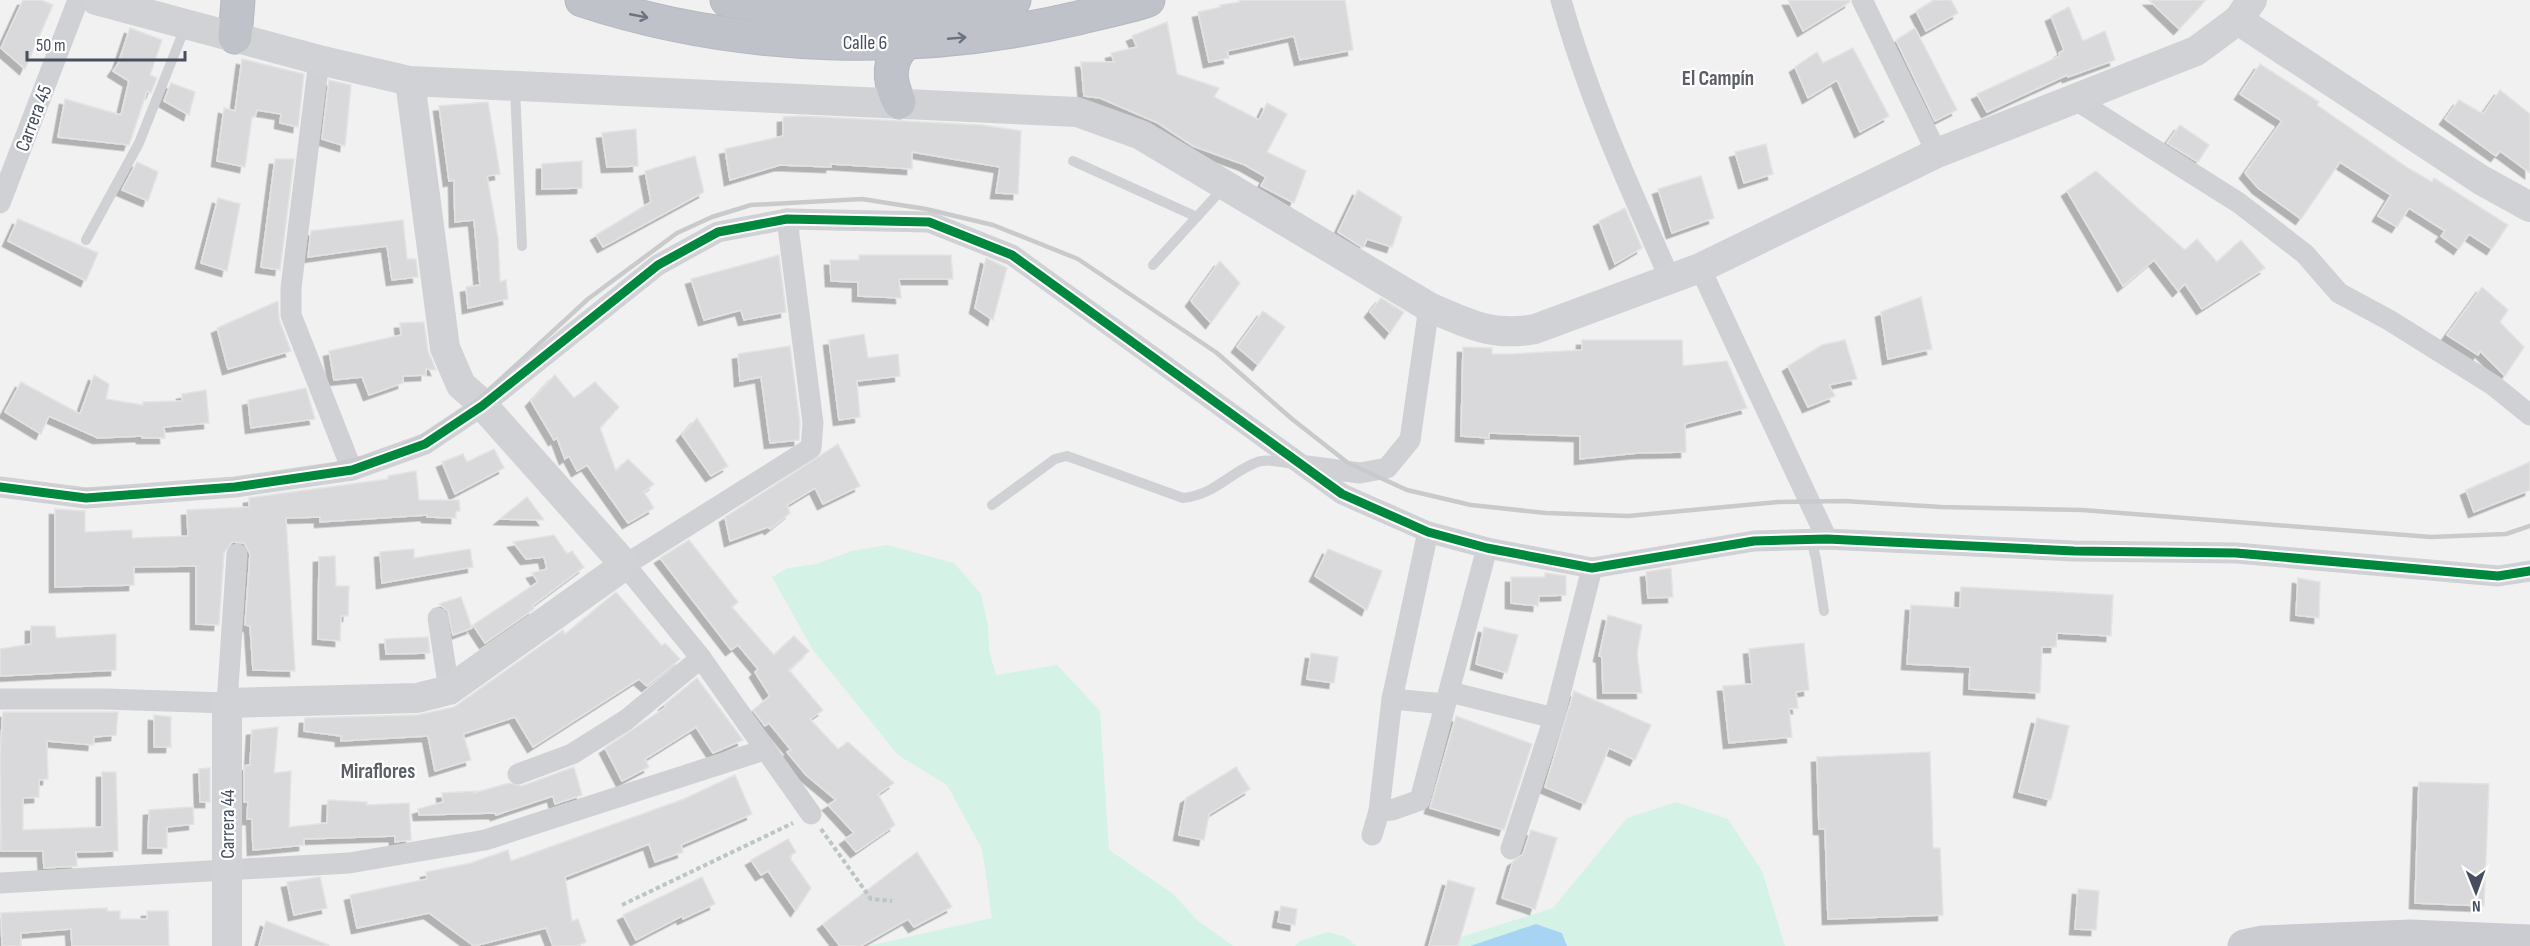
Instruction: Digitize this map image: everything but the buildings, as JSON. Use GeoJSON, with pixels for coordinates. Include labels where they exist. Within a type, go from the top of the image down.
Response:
{"type":"FeatureCollection","features":[{"type":"Feature","properties":{"kind":"highway"},"geometry":{"type":"LineString","coordinates":[[235,38],[238,0]]}},
{"type":"Feature","properties":{"kind":"highway","name":"Calle 6"},"geometry":{"type":"LineString","coordinates":[[582,0],[620,12],[745,36],[826,42],[907,42],[963,38],[1038,27],[1148,0]]}},
{"type":"Feature","properties":{"kind":"highway","name":"Calle 6"},"geometry":{"type":"LineString","coordinates":[[726,0],[872,10],[938,8],[1007,1]]}},
{"type":"Feature","properties":{"kind":"highway"},"geometry":{"type":"LineString","coordinates":[[899,102],[892,90],[890,76],[898,49],[907,42]]}},
{"type":"Feature","properties":{"kind":"main road"},"geometry":{"type":"LineString","coordinates":[[96,0],[319,60],[410,81],[1077,112],[1141,135],[1429,308],[1478,328],[1514,333],[1535,329],[1700,268],[1937,153],[2196,51],[2245,10],[2481,180],[2530,207]]}},
{"type":"Feature","properties":{"kind":"main road"},"geometry":{"type":"LineString","coordinates":[[227,703],[417,698],[449,690],[625,565],[461,385],[445,348],[410,81]]}},
{"type":"Feature","properties":{"kind":"main road","name":"Carrera 44"},"geometry":{"type":"LineString","coordinates":[[227,703],[227,946]]}},
{"type":"Feature","properties":{"kind":"main road"},"geometry":{"type":"LineString","coordinates":[[2257,945],[2530,941]]}},
{"type":"Feature","properties":{"kind":"street","name":"Carrera 45"},"geometry":{"type":"LineString","coordinates":[[0,202],[78,0]]}},
{"type":"Feature","properties":{"kind":"street"},"geometry":{"type":"LineString","coordinates":[[1561,0],[1571,36],[1613,149],[1670,279]]}},
{"type":"Feature","properties":{"kind":"street"},"geometry":{"type":"LineString","coordinates":[[1862,0],[1937,153]]}},
{"type":"Feature","properties":{"kind":"street"},"geometry":{"type":"LineString","coordinates":[[319,60],[291,288],[291,315],[352,470]]}},
{"type":"Feature","properties":{"kind":"street"},"geometry":{"type":"LineString","coordinates":[[2076,100],[2239,203],[2305,254],[2339,293],[2389,320],[2493,385],[2530,415]]}},
{"type":"Feature","properties":{"kind":"street"},"geometry":{"type":"LineString","coordinates":[[0,487],[86,498],[235,487],[352,470],[425,444],[482,406],[658,265],[718,232],[787,219],[929,222],[1012,255],[1342,494],[1428,532],[1487,548],[1592,568],[1754,542],[1819,539],[2074,551],[2236,553],[2498,576],[2530,571]]}},
{"type":"Feature","properties":{"kind":"street"},"geometry":{"type":"LineString","coordinates":[[787,219],[813,423],[811,448],[625,565],[701,658],[811,814]]}},
{"type":"Feature","properties":{"kind":"street"},"geometry":{"type":"LineString","coordinates":[[1700,268],[1819,539]]}},
{"type":"Feature","properties":{"kind":"street"},"geometry":{"type":"LineString","coordinates":[[1302,465],[1360,473],[1387,468],[1410,440],[1429,308]]}},
{"type":"Feature","properties":{"kind":"street"},"geometry":{"type":"LineString","coordinates":[[1372,835],[1379,811],[1392,699],[1428,532]]}},
{"type":"Feature","properties":{"kind":"street"},"geometry":{"type":"LineString","coordinates":[[1379,811],[1392,810],[1420,800],[1487,548]]}},
{"type":"Feature","properties":{"kind":"street"},"geometry":{"type":"LineString","coordinates":[[0,699],[227,703],[237,554]]}},
{"type":"Feature","properties":{"kind":"street"},"geometry":{"type":"LineString","coordinates":[[1511,849],[1554,718],[1592,568]]}},
{"type":"Feature","properties":{"kind":"street"},"geometry":{"type":"LineString","coordinates":[[438,618],[449,690]]}},
{"type":"Feature","properties":{"kind":"street"},"geometry":{"type":"LineString","coordinates":[[518,774],[572,754],[617,726],[701,658]]}},
{"type":"Feature","properties":{"kind":"street"},"geometry":{"type":"LineString","coordinates":[[1392,699],[1448,698],[1554,718]]}},
{"type":"Feature","properties":{"kind":"street"},"geometry":{"type":"LineString","coordinates":[[0,883],[349,863],[485,840],[764,750]]}},
{"type":"Feature","properties":{"kind":"lane"},"geometry":{"type":"LineString","coordinates":[[86,240],[139,143],[186,24]]}},
{"type":"Feature","properties":{"kind":"lane"},"geometry":{"type":"LineString","coordinates":[[515,86],[522,246]]}},
{"type":"Feature","properties":{"kind":"lane"},"geometry":{"type":"LineString","coordinates":[[1073,161],[1197,216]]}},
{"type":"Feature","properties":{"kind":"lane"},"geometry":{"type":"LineString","coordinates":[[1153,265],[1225,186]]}},
{"type":"Feature","properties":{"kind":"lane"},"geometry":{"type":"LineString","coordinates":[[992,505],[1055,459],[1067,456],[1183,498],[1200,496],[1255,463],[1266,461],[1302,465]]}},
{"type":"Feature","properties":{"kind":"lane"},"geometry":{"type":"LineString","coordinates":[[1819,539],[1816,559],[1824,610]]}},
{"type":"Feature","properties":{"kind":"path"},"geometry":{"type":"LineString","coordinates":[[622,905],[811,814],[871,898],[892,901]]}},
{"type":"Feature","properties":{"kind":"green space"},"geometry":{"type":"Polygon","coordinates":[[[887,545],[954,563],[981,594],[988,626],[989,650],[996,675],[1057,665],[1100,711],[1109,850],[1172,893],[1197,920],[1233,946],[868,946],[992,918],[982,849],[947,785],[898,755],[813,650],[772,577],[788,568],[816,564],[852,551],[887,545]]]}},
{"type":"Feature","properties":{"kind":"green space"},"geometry":{"type":"Polygon","coordinates":[[[1676,802],[1728,819],[1762,871],[1785,946],[1567,946],[1562,933],[1536,924],[1470,946],[1433,946],[1553,908],[1627,818],[1676,802]]]}},
{"type":"Feature","properties":{"kind":"green space"},"geometry":{"type":"Polygon","coordinates":[[[1328,932],[1346,937],[1356,946],[1295,946],[1300,941],[1328,932]]]}},
{"type":"Feature","properties":{"kind":"water"},"geometry":{"type":"Polygon","coordinates":[[[1536,924],[1562,933],[1567,946],[1470,946],[1536,924]]]}},
{"type":"Feature","properties":{"kind":"railway"},"geometry":{"type":"LineString","coordinates":[[0,482],[57,491],[195,487],[324,467],[390,452],[429,433],[478,400],[588,299],[677,233],[712,217],[751,205],[862,199],[926,209],[993,225],[1078,259],[1217,353],[1292,419],[1348,463],[1407,490],[1471,505],[1546,513],[1628,516],[1778,502],[1844,501],[1941,507],[2082,510],[2431,537],[2506,534],[2530,526]]}},
{"type":"Feature","properties":{"kind":"cycle path"},"geometry":{"type":"LineString","coordinates":[[0,487],[86,498],[235,487],[352,470],[425,444],[482,406],[658,265],[718,232],[787,219],[929,222],[1012,255],[1342,494],[1428,532],[1487,548],[1592,568],[1754,541],[1827,539],[2074,551],[2236,553],[2498,576],[2530,571]]}},
{"type":"Feature","properties":{"kind":"district","name":"El Campín"},"geometry":{"type":"Point","coordinates":[1718,78]}},
{"type":"Feature","properties":{"kind":"district","name":"Miraflores"},"geometry":{"type":"Point","coordinates":[378,771]}}]}
